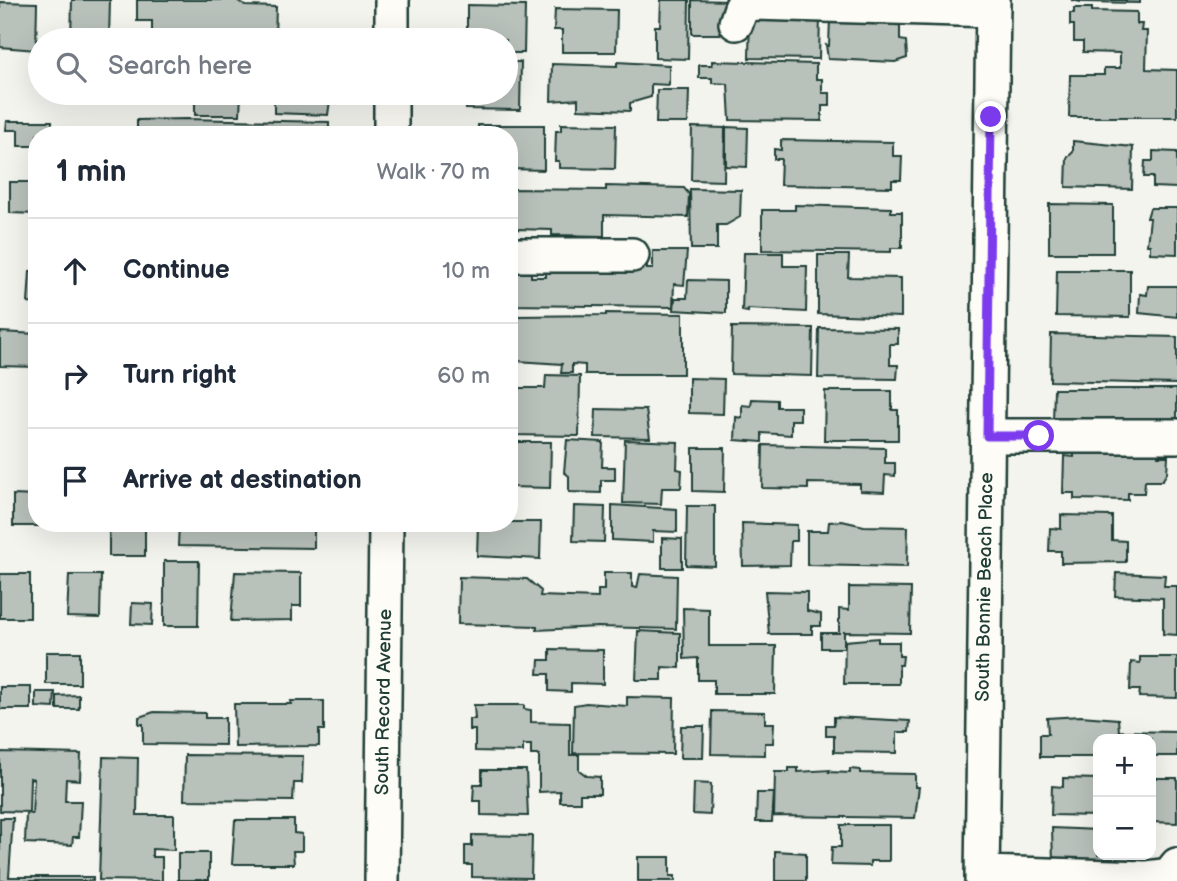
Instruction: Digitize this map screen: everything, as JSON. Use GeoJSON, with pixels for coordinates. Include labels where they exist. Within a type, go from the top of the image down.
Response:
{"type":"FeatureCollection","features":[{"type":"Feature","properties":{"kind":"street"},"geometry":{"type":"LineString","coordinates":[[392,28],[393,0]]}},
{"type":"Feature","properties":{"kind":"street"},"geometry":{"type":"LineString","coordinates":[[736,23],[741,8],[753,3],[993,5]]}},
{"type":"Feature","properties":{"kind":"street","name":"South Bonnie Beach Place"},"geometry":{"type":"LineString","coordinates":[[982,877],[993,5]]}},
{"type":"Feature","properties":{"kind":"street"},"geometry":{"type":"LineString","coordinates":[[391,105],[391,126]]}},
{"type":"Feature","properties":{"kind":"street"},"geometry":{"type":"LineString","coordinates":[[518,255],[632,255]]}},
{"type":"Feature","properties":{"kind":"street"},"geometry":{"type":"LineString","coordinates":[[987,436],[1177,436]]}},
{"type":"Feature","properties":{"kind":"street","name":"South Record Avenue"},"geometry":{"type":"LineString","coordinates":[[382,881],[386,532]]}},
{"type":"Feature","properties":{"kind":"street"},"geometry":{"type":"LineString","coordinates":[[982,877],[1145,878],[1168,875],[1177,865]]}},
{"type":"Feature","properties":{"kind":"building"},"geometry":{"type":"Polygon","coordinates":[[[72,0],[110,0],[109,28],[71,28],[72,0]]]}},
{"type":"Feature","properties":{"kind":"building"},"geometry":{"type":"Polygon","coordinates":[[[137,0],[237,0],[245,6],[276,7],[275,28],[152,28],[152,21],[137,21],[137,0]]]}},
{"type":"Feature","properties":{"kind":"building"},"geometry":{"type":"Polygon","coordinates":[[[661,0],[689,0],[688,59],[655,58],[655,26],[660,26],[661,0]]]}},
{"type":"Feature","properties":{"kind":"building"},"geometry":{"type":"Polygon","coordinates":[[[692,0],[729,1],[725,34],[692,34],[692,0]]]}},
{"type":"Feature","properties":{"kind":"building"},"geometry":{"type":"Polygon","coordinates":[[[1071,0],[1140,0],[1140,3],[1081,2],[1071,0]]]}},
{"type":"Feature","properties":{"kind":"building"},"geometry":{"type":"Polygon","coordinates":[[[0,2],[37,3],[36,28],[28,28],[28,49],[0,47],[0,2]]]}},
{"type":"Feature","properties":{"kind":"building"},"geometry":{"type":"Polygon","coordinates":[[[467,5],[525,6],[524,53],[518,53],[518,28],[467,28],[467,5]]]}},
{"type":"Feature","properties":{"kind":"building"},"geometry":{"type":"Polygon","coordinates":[[[1074,8],[1137,12],[1137,24],[1142,24],[1141,31],[1147,31],[1146,69],[1177,70],[1177,117],[1069,117],[1070,75],[1104,75],[1104,68],[1120,68],[1120,53],[1083,52],[1083,42],[1074,42],[1074,25],[1070,25],[1070,13],[1074,13],[1074,8]]]}},
{"type":"Feature","properties":{"kind":"building"},"geometry":{"type":"Polygon","coordinates":[[[555,9],[617,10],[616,52],[562,52],[562,30],[554,30],[555,9]]]}},
{"type":"Feature","properties":{"kind":"building"},"geometry":{"type":"Polygon","coordinates":[[[750,13],[820,14],[819,59],[749,58],[750,13]]]}},
{"type":"Feature","properties":{"kind":"building"},"geometry":{"type":"Polygon","coordinates":[[[830,18],[900,20],[900,40],[906,41],[907,58],[895,62],[828,59],[826,45],[829,46],[830,18]]]}},
{"type":"Feature","properties":{"kind":"building"},"geometry":{"type":"Polygon","coordinates":[[[712,61],[816,64],[816,79],[822,79],[822,93],[830,93],[830,106],[822,106],[822,121],[730,120],[728,84],[712,83],[712,78],[699,78],[699,65],[712,65],[712,61]]]}},
{"type":"Feature","properties":{"kind":"building"},"geometry":{"type":"Polygon","coordinates":[[[518,62],[521,62],[520,110],[466,109],[466,105],[518,105],[518,62]]]}},
{"type":"Feature","properties":{"kind":"building"},"geometry":{"type":"Polygon","coordinates":[[[617,62],[669,65],[669,85],[651,84],[651,97],[630,103],[630,111],[578,109],[578,99],[551,101],[552,64],[617,66],[617,62]]]}},
{"type":"Feature","properties":{"kind":"building"},"geometry":{"type":"Polygon","coordinates":[[[657,90],[689,90],[688,123],[656,123],[657,90]]]}},
{"type":"Feature","properties":{"kind":"building"},"geometry":{"type":"Polygon","coordinates":[[[195,105],[240,105],[240,115],[195,115],[195,105]]]}},
{"type":"Feature","properties":{"kind":"building"},"geometry":{"type":"Polygon","coordinates":[[[274,105],[329,105],[328,115],[274,113],[274,105]]]}},
{"type":"Feature","properties":{"kind":"building"},"geometry":{"type":"Polygon","coordinates":[[[137,120],[329,122],[329,126],[137,126],[137,120]]]}},
{"type":"Feature","properties":{"kind":"building"},"geometry":{"type":"Polygon","coordinates":[[[7,121],[52,121],[52,126],[28,126],[28,146],[18,146],[18,130],[6,130],[7,121]]]}},
{"type":"Feature","properties":{"kind":"building"},"geometry":{"type":"Polygon","coordinates":[[[561,124],[616,125],[615,169],[559,168],[559,161],[555,161],[556,131],[561,131],[561,124]]]}},
{"type":"Feature","properties":{"kind":"building"},"geometry":{"type":"Polygon","coordinates":[[[544,125],[544,170],[518,169],[518,126],[478,126],[544,125]]]}},
{"type":"Feature","properties":{"kind":"building"},"geometry":{"type":"Polygon","coordinates":[[[692,127],[725,128],[724,181],[691,180],[692,127]]]}},
{"type":"Feature","properties":{"kind":"building"},"geometry":{"type":"Polygon","coordinates":[[[726,127],[748,128],[747,167],[726,166],[726,127]]]}},
{"type":"Feature","properties":{"kind":"building"},"geometry":{"type":"Polygon","coordinates":[[[781,140],[893,142],[893,156],[902,156],[901,180],[892,180],[892,187],[780,185],[781,159],[774,159],[774,149],[781,150],[781,140]]]}},
{"type":"Feature","properties":{"kind":"building"},"geometry":{"type":"Polygon","coordinates":[[[1073,141],[1133,147],[1132,189],[1066,187],[1067,158],[1073,152],[1073,141]]]}},
{"type":"Feature","properties":{"kind":"building"},"geometry":{"type":"Polygon","coordinates":[[[1153,151],[1177,152],[1177,188],[1153,187],[1153,177],[1144,177],[1145,161],[1153,161],[1153,151]]]}},
{"type":"Feature","properties":{"kind":"building"},"geometry":{"type":"Polygon","coordinates":[[[10,182],[28,182],[28,214],[10,213],[10,182]]]}},
{"type":"Feature","properties":{"kind":"building"},"geometry":{"type":"Polygon","coordinates":[[[606,186],[684,188],[689,194],[688,217],[604,215],[604,236],[552,235],[552,230],[518,229],[518,189],[606,190],[606,186]]]}},
{"type":"Feature","properties":{"kind":"building"},"geometry":{"type":"Polygon","coordinates":[[[690,189],[741,190],[740,217],[726,225],[717,225],[717,249],[691,249],[690,189]]]}},
{"type":"Feature","properties":{"kind":"building"},"geometry":{"type":"Polygon","coordinates":[[[1049,204],[1113,205],[1113,253],[1049,253],[1049,204]]]}},
{"type":"Feature","properties":{"kind":"building"},"geometry":{"type":"Polygon","coordinates":[[[795,205],[891,208],[891,212],[902,212],[902,248],[891,248],[891,252],[762,250],[762,210],[795,210],[795,205]]]}},
{"type":"Feature","properties":{"kind":"building"},"geometry":{"type":"Polygon","coordinates":[[[1150,208],[1177,208],[1177,254],[1150,253],[1150,245],[1147,245],[1150,218],[1147,218],[1150,208]]]}},
{"type":"Feature","properties":{"kind":"building"},"geometry":{"type":"Polygon","coordinates":[[[653,251],[687,251],[684,285],[674,284],[673,307],[518,305],[518,272],[531,272],[531,277],[546,277],[546,264],[647,265],[647,269],[653,269],[653,251]]]}},
{"type":"Feature","properties":{"kind":"building"},"geometry":{"type":"Polygon","coordinates":[[[744,253],[783,253],[783,266],[807,266],[806,312],[742,311],[744,253]]]}},
{"type":"Feature","properties":{"kind":"building"},"geometry":{"type":"Polygon","coordinates":[[[818,255],[849,255],[848,277],[901,278],[901,317],[818,314],[818,255]]]}},
{"type":"Feature","properties":{"kind":"building"},"geometry":{"type":"Polygon","coordinates":[[[1057,270],[1130,270],[1130,317],[1056,316],[1057,270]]]}},
{"type":"Feature","properties":{"kind":"building"},"geometry":{"type":"Polygon","coordinates":[[[688,280],[726,281],[726,313],[674,310],[675,298],[687,298],[688,280]]]}},
{"type":"Feature","properties":{"kind":"building"},"geometry":{"type":"Polygon","coordinates":[[[1148,286],[1177,286],[1177,317],[1139,313],[1140,294],[1147,295],[1148,286]]]}},
{"type":"Feature","properties":{"kind":"building"},"geometry":{"type":"Polygon","coordinates":[[[683,314],[683,374],[585,374],[585,365],[572,364],[572,373],[561,373],[562,364],[518,361],[518,316],[683,314]]]}},
{"type":"Feature","properties":{"kind":"building"},"geometry":{"type":"Polygon","coordinates":[[[732,327],[813,328],[812,376],[731,374],[732,327]]]}},
{"type":"Feature","properties":{"kind":"building"},"geometry":{"type":"Polygon","coordinates":[[[819,328],[898,329],[898,344],[890,344],[890,365],[898,365],[897,379],[818,378],[819,328]]]}},
{"type":"Feature","properties":{"kind":"building"},"geometry":{"type":"Polygon","coordinates":[[[0,332],[28,334],[28,367],[0,366],[0,332]]]}},
{"type":"Feature","properties":{"kind":"building"},"geometry":{"type":"Polygon","coordinates":[[[1051,334],[1177,337],[1177,384],[1050,381],[1051,334]]]}},
{"type":"Feature","properties":{"kind":"building"},"geometry":{"type":"Polygon","coordinates":[[[546,375],[580,376],[579,436],[518,435],[518,388],[545,388],[546,375]]]}},
{"type":"Feature","properties":{"kind":"building"},"geometry":{"type":"Polygon","coordinates":[[[689,378],[724,379],[723,414],[689,413],[689,378]]]}},
{"type":"Feature","properties":{"kind":"building"},"geometry":{"type":"Polygon","coordinates":[[[1054,389],[1177,389],[1177,423],[1053,422],[1054,389]]]}},
{"type":"Feature","properties":{"kind":"building"},"geometry":{"type":"Polygon","coordinates":[[[825,391],[892,391],[892,410],[898,410],[898,440],[824,440],[825,391]]]}},
{"type":"Feature","properties":{"kind":"building"},"geometry":{"type":"Polygon","coordinates":[[[752,399],[777,400],[777,407],[800,407],[800,420],[791,420],[791,435],[762,433],[762,442],[735,440],[736,417],[742,418],[742,405],[751,406],[752,399]]]}},
{"type":"Feature","properties":{"kind":"building"},"geometry":{"type":"Polygon","coordinates":[[[596,409],[646,410],[650,438],[595,437],[596,409]]]}},
{"type":"Feature","properties":{"kind":"building"},"geometry":{"type":"Polygon","coordinates":[[[567,440],[603,442],[602,467],[615,467],[615,480],[601,480],[601,493],[569,492],[569,476],[564,472],[567,440]]]}},
{"type":"Feature","properties":{"kind":"building"},"geometry":{"type":"Polygon","coordinates":[[[625,440],[678,442],[677,469],[682,470],[681,488],[662,488],[661,504],[623,503],[625,440]]]}},
{"type":"Feature","properties":{"kind":"building"},"geometry":{"type":"Polygon","coordinates":[[[518,442],[551,442],[550,488],[518,487],[518,442]]]}},
{"type":"Feature","properties":{"kind":"building"},"geometry":{"type":"Polygon","coordinates":[[[763,445],[885,448],[885,463],[895,463],[895,476],[885,475],[884,492],[860,491],[860,484],[808,483],[808,489],[762,488],[763,445]]]}},
{"type":"Feature","properties":{"kind":"building"},"geometry":{"type":"Polygon","coordinates":[[[693,448],[725,448],[724,492],[693,491],[693,448]]]}},
{"type":"Feature","properties":{"kind":"building"},"geometry":{"type":"Polygon","coordinates":[[[1074,450],[1158,453],[1158,456],[1168,456],[1167,473],[1162,481],[1145,481],[1144,493],[1128,493],[1128,500],[1074,499],[1074,493],[1063,493],[1064,456],[1074,457],[1074,450]]]}},
{"type":"Feature","properties":{"kind":"building"},"geometry":{"type":"Polygon","coordinates":[[[13,495],[28,496],[28,526],[13,526],[13,495]]]}},
{"type":"Feature","properties":{"kind":"building"},"geometry":{"type":"Polygon","coordinates":[[[612,505],[677,509],[677,532],[653,531],[653,542],[612,540],[612,505]]]}},
{"type":"Feature","properties":{"kind":"building"},"geometry":{"type":"Polygon","coordinates":[[[574,506],[605,507],[604,542],[573,541],[574,506]]]}},
{"type":"Feature","properties":{"kind":"building"},"geometry":{"type":"Polygon","coordinates":[[[687,506],[715,506],[715,566],[686,565],[687,506]]]}},
{"type":"Feature","properties":{"kind":"building"},"geometry":{"type":"Polygon","coordinates":[[[1061,515],[1112,516],[1112,540],[1126,541],[1126,562],[1061,563],[1061,551],[1049,551],[1050,528],[1061,529],[1061,515]]]}},
{"type":"Feature","properties":{"kind":"building"},"geometry":{"type":"Polygon","coordinates":[[[842,521],[864,526],[908,527],[907,567],[807,565],[807,531],[828,531],[829,522],[842,521]]]}},
{"type":"Feature","properties":{"kind":"building"},"geometry":{"type":"Polygon","coordinates":[[[518,522],[541,522],[540,559],[477,556],[478,532],[518,532],[518,522]]]}},
{"type":"Feature","properties":{"kind":"building"},"geometry":{"type":"Polygon","coordinates":[[[742,523],[797,525],[797,541],[791,541],[790,565],[743,566],[742,523]]]}},
{"type":"Feature","properties":{"kind":"building"},"geometry":{"type":"Polygon","coordinates":[[[109,532],[145,532],[145,556],[109,556],[109,532]]]}},
{"type":"Feature","properties":{"kind":"building"},"geometry":{"type":"Polygon","coordinates":[[[179,532],[314,532],[314,548],[178,546],[179,532]]]}},
{"type":"Feature","properties":{"kind":"building"},"geometry":{"type":"Polygon","coordinates":[[[662,538],[682,539],[682,568],[662,568],[662,538]]]}},
{"type":"Feature","properties":{"kind":"building"},"geometry":{"type":"Polygon","coordinates":[[[164,561],[199,561],[198,626],[164,626],[164,561]]]}},
{"type":"Feature","properties":{"kind":"building"},"geometry":{"type":"Polygon","coordinates":[[[235,572],[301,573],[301,606],[292,606],[292,620],[231,621],[235,572]]]}},
{"type":"Feature","properties":{"kind":"building"},"geometry":{"type":"Polygon","coordinates":[[[604,573],[632,573],[632,587],[637,588],[640,574],[677,576],[676,629],[598,627],[537,630],[537,626],[458,624],[459,577],[527,579],[541,591],[540,596],[598,598],[598,590],[604,590],[604,573]]]}},
{"type":"Feature","properties":{"kind":"building"},"geometry":{"type":"Polygon","coordinates":[[[1116,573],[1165,575],[1164,586],[1177,586],[1177,635],[1163,634],[1163,598],[1115,596],[1116,573]]]}},
{"type":"Feature","properties":{"kind":"building"},"geometry":{"type":"Polygon","coordinates":[[[0,574],[30,574],[30,618],[0,618],[0,574]]]}},
{"type":"Feature","properties":{"kind":"building"},"geometry":{"type":"Polygon","coordinates":[[[69,575],[101,575],[100,618],[67,617],[69,575]]]}},
{"type":"Feature","properties":{"kind":"building"},"geometry":{"type":"Polygon","coordinates":[[[849,587],[911,588],[910,633],[844,632],[844,648],[821,648],[821,633],[839,633],[839,609],[849,610],[849,587]]]}},
{"type":"Feature","properties":{"kind":"building"},"geometry":{"type":"Polygon","coordinates":[[[765,591],[807,592],[807,611],[821,614],[821,626],[812,626],[812,634],[769,634],[765,591]]]}},
{"type":"Feature","properties":{"kind":"building"},"geometry":{"type":"Polygon","coordinates":[[[132,603],[153,604],[152,625],[131,624],[132,603]]]}},
{"type":"Feature","properties":{"kind":"building"},"geometry":{"type":"Polygon","coordinates":[[[683,608],[709,609],[709,646],[776,646],[775,694],[714,694],[714,680],[698,680],[698,658],[684,659],[683,608]]]}},
{"type":"Feature","properties":{"kind":"building"},"geometry":{"type":"Polygon","coordinates":[[[638,631],[680,633],[680,668],[662,667],[662,680],[636,680],[638,631]]]}},
{"type":"Feature","properties":{"kind":"building"},"geometry":{"type":"Polygon","coordinates":[[[878,638],[878,642],[899,642],[899,656],[903,656],[902,665],[899,665],[899,684],[844,684],[845,641],[878,638]]]}},
{"type":"Feature","properties":{"kind":"building"},"geometry":{"type":"Polygon","coordinates":[[[550,649],[603,650],[603,684],[571,683],[571,692],[549,691],[549,674],[538,674],[539,660],[550,660],[550,649]]]}},
{"type":"Feature","properties":{"kind":"building"},"geometry":{"type":"Polygon","coordinates":[[[46,652],[80,652],[80,684],[46,684],[46,652]]]}},
{"type":"Feature","properties":{"kind":"building"},"geometry":{"type":"Polygon","coordinates":[[[1140,657],[1177,657],[1177,698],[1139,697],[1140,690],[1130,690],[1131,662],[1140,663],[1140,657]]]}},
{"type":"Feature","properties":{"kind":"building"},"geometry":{"type":"Polygon","coordinates":[[[0,687],[31,687],[31,709],[0,709],[0,687]]]}},
{"type":"Feature","properties":{"kind":"building"},"geometry":{"type":"Polygon","coordinates":[[[36,692],[55,692],[54,708],[36,707],[36,692]]]}},
{"type":"Feature","properties":{"kind":"building"},"geometry":{"type":"Polygon","coordinates":[[[79,695],[79,709],[57,709],[57,696],[79,695]]]}},
{"type":"Feature","properties":{"kind":"building"},"geometry":{"type":"Polygon","coordinates":[[[627,697],[674,698],[673,754],[573,753],[574,705],[586,703],[627,706],[627,697]]]}},
{"type":"Feature","properties":{"kind":"building"},"geometry":{"type":"Polygon","coordinates":[[[290,701],[324,701],[324,730],[319,730],[319,746],[235,747],[234,704],[291,704],[290,701]]]}},
{"type":"Feature","properties":{"kind":"building"},"geometry":{"type":"Polygon","coordinates":[[[474,705],[524,705],[524,709],[531,710],[531,722],[570,723],[570,755],[579,755],[579,770],[587,776],[600,777],[600,794],[580,794],[580,802],[560,802],[560,791],[539,792],[539,755],[531,755],[531,745],[523,745],[523,752],[475,751],[475,730],[469,730],[469,719],[475,719],[474,705]]]}},
{"type":"Feature","properties":{"kind":"building"},"geometry":{"type":"Polygon","coordinates":[[[712,711],[765,712],[765,723],[774,723],[773,743],[765,743],[765,755],[711,754],[712,711]]]}},
{"type":"Feature","properties":{"kind":"building"},"geometry":{"type":"Polygon","coordinates":[[[154,712],[205,713],[205,718],[225,718],[225,745],[143,744],[143,724],[139,724],[139,717],[154,712]]]}},
{"type":"Feature","properties":{"kind":"building"},"geometry":{"type":"Polygon","coordinates":[[[1081,716],[1118,719],[1119,731],[1177,732],[1177,756],[1156,756],[1156,734],[1093,734],[1093,757],[1040,757],[1040,734],[1048,734],[1047,718],[1081,716]]]}},
{"type":"Feature","properties":{"kind":"building"},"geometry":{"type":"Polygon","coordinates":[[[834,717],[910,721],[909,732],[897,732],[897,753],[834,752],[834,736],[826,736],[826,725],[834,725],[834,717]]]}},
{"type":"Feature","properties":{"kind":"building"},"geometry":{"type":"Polygon","coordinates":[[[681,726],[704,726],[703,758],[680,758],[681,726]]]}},
{"type":"Feature","properties":{"kind":"building"},"geometry":{"type":"Polygon","coordinates":[[[0,752],[81,754],[80,780],[66,779],[65,801],[81,801],[79,837],[73,837],[72,845],[25,843],[26,813],[32,814],[34,779],[30,778],[29,812],[0,811],[0,752]]]}},
{"type":"Feature","properties":{"kind":"building"},"geometry":{"type":"Polygon","coordinates":[[[185,755],[303,756],[302,783],[294,783],[293,801],[184,800],[185,755]]]}},
{"type":"Feature","properties":{"kind":"building"},"geometry":{"type":"Polygon","coordinates":[[[103,757],[138,758],[137,815],[174,815],[174,850],[152,849],[152,857],[162,857],[162,881],[99,880],[103,757]]]}},
{"type":"Feature","properties":{"kind":"building"},"geometry":{"type":"Polygon","coordinates":[[[789,768],[798,768],[798,772],[830,770],[829,772],[850,773],[850,769],[860,770],[860,773],[915,774],[915,787],[919,787],[915,818],[774,816],[775,772],[789,772],[789,768]]]}},
{"type":"Feature","properties":{"kind":"building"},"geometry":{"type":"Polygon","coordinates":[[[482,770],[526,770],[528,816],[481,815],[481,801],[473,801],[474,784],[482,784],[482,770]]]}},
{"type":"Feature","properties":{"kind":"building"},"geometry":{"type":"Polygon","coordinates":[[[1063,778],[1093,779],[1093,816],[1051,815],[1052,786],[1063,787],[1063,778]]]}},
{"type":"Feature","properties":{"kind":"building"},"geometry":{"type":"Polygon","coordinates":[[[1156,778],[1177,778],[1177,823],[1156,822],[1156,778]]]}},
{"type":"Feature","properties":{"kind":"building"},"geometry":{"type":"Polygon","coordinates":[[[694,783],[711,784],[710,815],[693,814],[694,783]]]}},
{"type":"Feature","properties":{"kind":"building"},"geometry":{"type":"Polygon","coordinates":[[[757,793],[774,793],[772,822],[756,822],[757,793]]]}},
{"type":"Feature","properties":{"kind":"building"},"geometry":{"type":"Polygon","coordinates":[[[0,818],[13,818],[9,877],[93,877],[93,881],[0,881],[0,818]]]}},
{"type":"Feature","properties":{"kind":"building"},"geometry":{"type":"Polygon","coordinates":[[[235,820],[294,820],[294,833],[302,834],[302,851],[293,851],[294,864],[232,864],[235,820]]]}},
{"type":"Feature","properties":{"kind":"building"},"geometry":{"type":"Polygon","coordinates":[[[841,825],[889,825],[889,861],[870,861],[870,866],[831,865],[832,847],[841,847],[841,825]]]}},
{"type":"Feature","properties":{"kind":"building"},"geometry":{"type":"Polygon","coordinates":[[[1052,828],[1093,830],[1093,860],[1148,860],[1147,872],[1053,862],[1052,828]]]}},
{"type":"Feature","properties":{"kind":"building"},"geometry":{"type":"Polygon","coordinates":[[[472,835],[532,836],[531,878],[472,877],[472,865],[465,865],[465,846],[472,846],[472,835]]]}},
{"type":"Feature","properties":{"kind":"building"},"geometry":{"type":"Polygon","coordinates":[[[775,851],[806,853],[806,881],[775,881],[775,851]]]}},
{"type":"Feature","properties":{"kind":"building"},"geometry":{"type":"Polygon","coordinates":[[[178,853],[209,853],[209,880],[178,880],[178,853]]]}},
{"type":"Feature","properties":{"kind":"building"},"geometry":{"type":"Polygon","coordinates":[[[638,857],[670,857],[670,876],[675,876],[675,881],[638,881],[638,857]]]}},
{"type":"Feature","properties":{"kind":"route"},"geometry":{"type":"LineString","coordinates":[[991,117],[987,436],[1039,436]]}}]}
